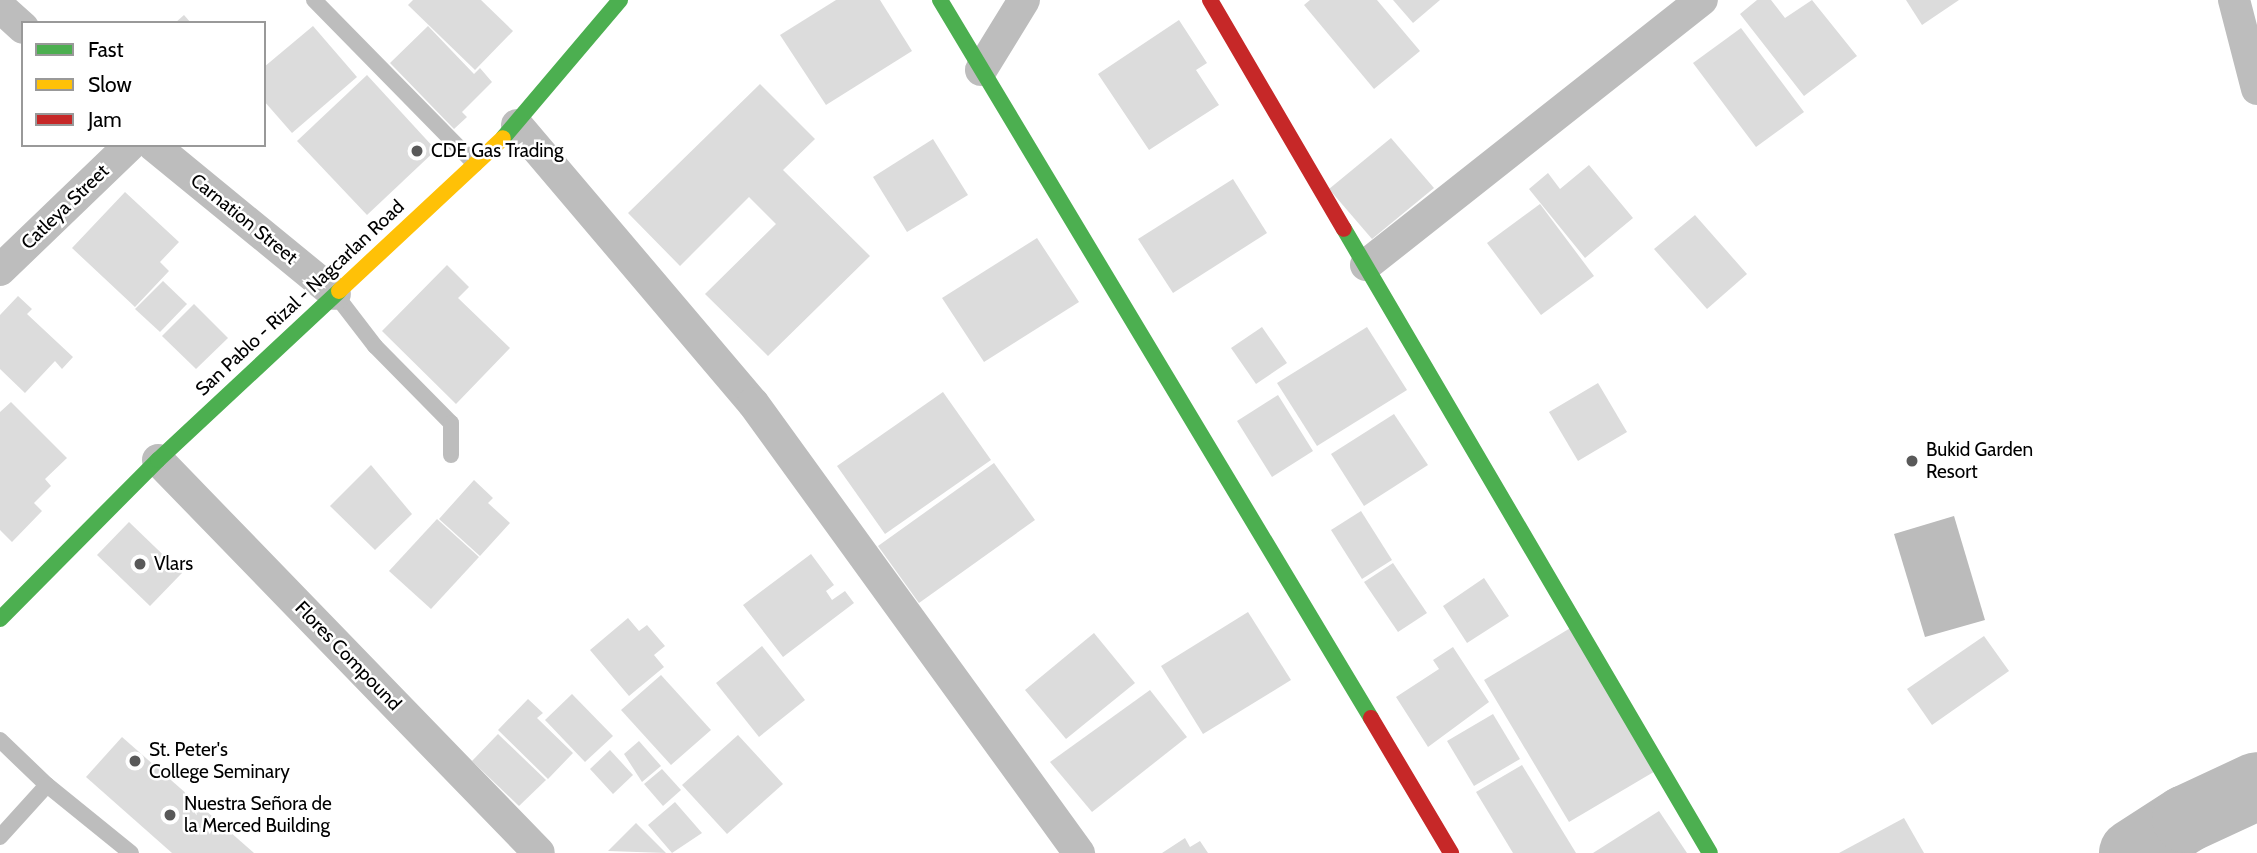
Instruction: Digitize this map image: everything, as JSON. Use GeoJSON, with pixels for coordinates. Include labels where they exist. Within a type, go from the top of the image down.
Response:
{"type":"FeatureCollection","features":[{"type":"Feature","properties":{"kind":"street","name":"San Pablo - Rizal - Nagcarlan Road"},"geometry":{"type":"LineString","coordinates":[[0,619],[158,460],[517,125],[620,0]]}},
{"type":"Feature","properties":{"kind":"street"},"geometry":{"type":"LineString","coordinates":[[940,0],[1180,394],[1451,853]]}},
{"type":"Feature","properties":{"kind":"street"},"geometry":{"type":"LineString","coordinates":[[981,70],[1024,0]]}},
{"type":"Feature","properties":{"kind":"street"},"geometry":{"type":"LineString","coordinates":[[1366,265],[1702,0]]}},
{"type":"Feature","properties":{"kind":"street"},"geometry":{"type":"LineString","coordinates":[[2235,0],[2257,89]]}},
{"type":"Feature","properties":{"kind":"street"},"geometry":{"type":"LineString","coordinates":[[1222,5],[1366,265],[1710,853]]}},
{"type":"Feature","properties":{"kind":"street"},"geometry":{"type":"LineString","coordinates":[[0,7],[21,26]]}},
{"type":"Feature","properties":{"kind":"street"},"geometry":{"type":"LineString","coordinates":[[517,125],[753,403],[1079,853]]}},
{"type":"Feature","properties":{"kind":"street","name":"Catleya Street"},"geometry":{"type":"LineString","coordinates":[[0,270],[128,147]]}},
{"type":"Feature","properties":{"kind":"street","name":"Carnation Street"},"geometry":{"type":"LineString","coordinates":[[155,147],[334,293]]}},
{"type":"Feature","properties":{"kind":"street","name":"Flores Compound"},"geometry":{"type":"LineString","coordinates":[[158,460],[539,853]]}},
{"type":"Feature","properties":{"kind":"lane"},"geometry":{"type":"LineString","coordinates":[[314,0],[475,164]]}},
{"type":"Feature","properties":{"kind":"lane"},"geometry":{"type":"LineString","coordinates":[[334,293],[376,346],[451,423],[451,455]]}},
{"type":"Feature","properties":{"kind":"lane"},"geometry":{"type":"LineString","coordinates":[[0,740],[47,785],[131,853]]}},
{"type":"Feature","properties":{"kind":"lane"},"geometry":{"type":"LineString","coordinates":[[0,836],[47,785]]}},
{"type":"Feature","properties":{"kind":"shaded area"},"geometry":{"type":"Polygon","coordinates":[[[1954,516],[1985,620],[1925,637],[1894,534],[1954,516]]]}},
{"type":"Feature","properties":{"kind":"building"},"geometry":{"type":"Polygon","coordinates":[[[413,0],[481,0],[513,31],[475,70],[408,5],[413,0]]]}},
{"type":"Feature","properties":{"kind":"building"},"geometry":{"type":"Polygon","coordinates":[[[836,0],[880,0],[912,51],[826,105],[780,35],[836,0]]]}},
{"type":"Feature","properties":{"kind":"building"},"geometry":{"type":"Polygon","coordinates":[[[1310,0],[1377,0],[1420,51],[1374,89],[1304,5],[1310,0]]]}},
{"type":"Feature","properties":{"kind":"building"},"geometry":{"type":"Polygon","coordinates":[[[1393,0],[1440,0],[1413,23],[1393,0]]]}},
{"type":"Feature","properties":{"kind":"building"},"geometry":{"type":"Polygon","coordinates":[[[1757,0],[1771,0],[1785,18],[1812,0],[1857,56],[1804,96],[1740,14],[1757,0]]]}},
{"type":"Feature","properties":{"kind":"building"},"geometry":{"type":"Polygon","coordinates":[[[1906,0],[1959,0],[1922,25],[1906,0]]]}},
{"type":"Feature","properties":{"kind":"building"},"geometry":{"type":"Polygon","coordinates":[[[184,15],[189,21],[177,21],[184,15]]]}},
{"type":"Feature","properties":{"kind":"building"},"geometry":{"type":"Polygon","coordinates":[[[1179,20],[1207,63],[1196,70],[1219,105],[1149,150],[1098,74],[1179,20]]]}},
{"type":"Feature","properties":{"kind":"building"},"geometry":{"type":"Polygon","coordinates":[[[313,26],[357,77],[292,133],[266,103],[266,65],[313,26]]]}},
{"type":"Feature","properties":{"kind":"building"},"geometry":{"type":"Polygon","coordinates":[[[428,26],[474,74],[480,68],[492,82],[462,112],[467,117],[454,129],[390,63],[428,26]]]}},
{"type":"Feature","properties":{"kind":"building"},"geometry":{"type":"Polygon","coordinates":[[[1741,28],[1804,112],[1756,147],[1693,63],[1741,28]]]}},
{"type":"Feature","properties":{"kind":"building"},"geometry":{"type":"Polygon","coordinates":[[[367,75],[436,150],[367,215],[297,141],[367,75]]]}},
{"type":"Feature","properties":{"kind":"building"},"geometry":{"type":"Polygon","coordinates":[[[760,84],[815,139],[783,170],[870,256],[768,356],[705,294],[776,224],[749,197],[680,266],[628,213],[760,84]]]}},
{"type":"Feature","properties":{"kind":"building"},"geometry":{"type":"Polygon","coordinates":[[[1391,138],[1434,188],[1372,239],[1329,189],[1391,138]]]}},
{"type":"Feature","properties":{"kind":"building"},"geometry":{"type":"Polygon","coordinates":[[[933,139],[968,195],[907,232],[873,177],[933,139]]]}},
{"type":"Feature","properties":{"kind":"building"},"geometry":{"type":"Polygon","coordinates":[[[1589,165],[1633,218],[1585,258],[1529,189],[1548,173],[1560,189],[1589,165]]]}},
{"type":"Feature","properties":{"kind":"building"},"geometry":{"type":"Polygon","coordinates":[[[1233,179],[1267,233],[1173,293],[1138,239],[1233,179]]]}},
{"type":"Feature","properties":{"kind":"building"},"geometry":{"type":"Polygon","coordinates":[[[125,192],[179,242],[160,262],[169,271],[135,307],[72,248],[125,192]]]}},
{"type":"Feature","properties":{"kind":"building"},"geometry":{"type":"Polygon","coordinates":[[[1540,204],[1594,276],[1541,315],[1487,243],[1540,204]]]}},
{"type":"Feature","properties":{"kind":"building"},"geometry":{"type":"Polygon","coordinates":[[[1695,215],[1747,274],[1707,309],[1654,249],[1695,215]]]}},
{"type":"Feature","properties":{"kind":"building"},"geometry":{"type":"Polygon","coordinates":[[[1037,238],[1079,302],[984,362],[942,298],[1037,238]]]}},
{"type":"Feature","properties":{"kind":"building"},"geometry":{"type":"Polygon","coordinates":[[[447,265],[469,287],[458,298],[510,348],[456,404],[382,331],[447,265]]]}},
{"type":"Feature","properties":{"kind":"building"},"geometry":{"type":"Polygon","coordinates":[[[163,281],[187,304],[160,332],[135,309],[163,281]]]}},
{"type":"Feature","properties":{"kind":"building"},"geometry":{"type":"Polygon","coordinates":[[[18,296],[32,309],[27,314],[73,357],[62,369],[55,361],[25,393],[0,369],[0,315],[18,296]]]}},
{"type":"Feature","properties":{"kind":"building"},"geometry":{"type":"Polygon","coordinates":[[[194,304],[228,338],[196,369],[162,336],[194,304]]]}},
{"type":"Feature","properties":{"kind":"building"},"geometry":{"type":"Polygon","coordinates":[[[1262,327],[1287,363],[1256,384],[1231,348],[1262,327]]]}},
{"type":"Feature","properties":{"kind":"building"},"geometry":{"type":"Polygon","coordinates":[[[1367,327],[1407,390],[1317,446],[1277,383],[1367,327]]]}},
{"type":"Feature","properties":{"kind":"building"},"geometry":{"type":"Polygon","coordinates":[[[1598,383],[1627,432],[1578,461],[1549,412],[1598,383]]]}},
{"type":"Feature","properties":{"kind":"building"},"geometry":{"type":"Polygon","coordinates":[[[943,392],[991,460],[885,534],[837,466],[943,392]]]}},
{"type":"Feature","properties":{"kind":"building"},"geometry":{"type":"Polygon","coordinates":[[[1278,395],[1313,451],[1272,477],[1237,421],[1278,395]]]}},
{"type":"Feature","properties":{"kind":"building"},"geometry":{"type":"Polygon","coordinates":[[[11,402],[67,458],[45,479],[51,486],[34,503],[42,511],[12,542],[0,530],[0,412],[11,402]]]}},
{"type":"Feature","properties":{"kind":"building"},"geometry":{"type":"Polygon","coordinates":[[[1394,414],[1428,465],[1364,506],[1331,454],[1394,414]]]}},
{"type":"Feature","properties":{"kind":"building"},"geometry":{"type":"Polygon","coordinates":[[[994,463],[1035,520],[919,603],[878,546],[994,463]]]}},
{"type":"Feature","properties":{"kind":"building"},"geometry":{"type":"Polygon","coordinates":[[[371,465],[412,514],[375,550],[330,506],[371,465]]]}},
{"type":"Feature","properties":{"kind":"building"},"geometry":{"type":"Polygon","coordinates":[[[474,480],[493,498],[488,503],[510,523],[480,556],[439,519],[474,480]]]}},
{"type":"Feature","properties":{"kind":"building"},"geometry":{"type":"Polygon","coordinates":[[[1361,511],[1392,560],[1362,579],[1331,530],[1361,511]]]}},
{"type":"Feature","properties":{"kind":"building"},"geometry":{"type":"Polygon","coordinates":[[[437,519],[479,557],[431,609],[389,571],[437,519]]]}},
{"type":"Feature","properties":{"kind":"building","name":"Vlars"},"geometry":{"type":"Polygon","coordinates":[[[129,522],[182,573],[150,606],[97,555],[129,522]]]}},
{"type":"Feature","properties":{"kind":"building"},"geometry":{"type":"Polygon","coordinates":[[[811,554],[834,585],[826,591],[832,600],[845,591],[854,603],[783,657],[743,605],[811,554]]]}},
{"type":"Feature","properties":{"kind":"building"},"geometry":{"type":"Polygon","coordinates":[[[1393,563],[1427,613],[1398,632],[1364,582],[1393,563]]]}},
{"type":"Feature","properties":{"kind":"building"},"geometry":{"type":"Polygon","coordinates":[[[1484,578],[1509,616],[1467,643],[1443,606],[1484,578]]]}},
{"type":"Feature","properties":{"kind":"building"},"geometry":{"type":"Polygon","coordinates":[[[1248,612],[1291,680],[1203,734],[1161,666],[1248,612]]]}},
{"type":"Feature","properties":{"kind":"building"},"geometry":{"type":"Polygon","coordinates":[[[628,618],[639,631],[647,625],[665,646],[654,655],[664,667],[629,696],[590,650],[628,618]]]}},
{"type":"Feature","properties":{"kind":"building"},"geometry":{"type":"Polygon","coordinates":[[[1572,627],[1657,770],[1569,822],[1484,680],[1572,627]]]}},
{"type":"Feature","properties":{"kind":"building"},"geometry":{"type":"Polygon","coordinates":[[[1094,633],[1135,683],[1066,739],[1025,690],[1094,633]]]}},
{"type":"Feature","properties":{"kind":"building"},"geometry":{"type":"Polygon","coordinates":[[[1984,636],[2009,671],[1932,725],[1907,689],[1984,636]]]}},
{"type":"Feature","properties":{"kind":"building"},"geometry":{"type":"Polygon","coordinates":[[[762,646],[805,700],[759,737],[716,683],[762,646]]]}},
{"type":"Feature","properties":{"kind":"building"},"geometry":{"type":"Polygon","coordinates":[[[1453,647],[1489,702],[1428,747],[1396,697],[1439,669],[1433,660],[1453,647]]]}},
{"type":"Feature","properties":{"kind":"building"},"geometry":{"type":"Polygon","coordinates":[[[661,675],[711,730],[671,765],[621,710],[661,675]]]}},
{"type":"Feature","properties":{"kind":"building"},"geometry":{"type":"Polygon","coordinates":[[[1150,690],[1187,737],[1092,812],[1050,762],[1150,690]]]}},
{"type":"Feature","properties":{"kind":"building"},"geometry":{"type":"Polygon","coordinates":[[[572,694],[613,736],[585,762],[545,720],[572,694]]]}},
{"type":"Feature","properties":{"kind":"building"},"geometry":{"type":"Polygon","coordinates":[[[528,699],[543,713],[537,718],[573,753],[548,779],[498,730],[528,699]]]}},
{"type":"Feature","properties":{"kind":"building"},"geometry":{"type":"Polygon","coordinates":[[[1493,714],[1520,759],[1474,786],[1447,741],[1493,714]]]}},
{"type":"Feature","properties":{"kind":"building"},"geometry":{"type":"Polygon","coordinates":[[[498,734],[546,780],[519,806],[472,761],[498,734]]]}},
{"type":"Feature","properties":{"kind":"building"},"geometry":{"type":"Polygon","coordinates":[[[738,735],[783,784],[727,834],[682,785],[738,735]]]}},
{"type":"Feature","properties":{"kind":"building","name":"Nuestra Señora de la Merced Building"},"geometry":{"type":"Polygon","coordinates":[[[122,737],[254,853],[172,853],[86,777],[122,737]]]}},
{"type":"Feature","properties":{"kind":"building"},"geometry":{"type":"Polygon","coordinates":[[[639,741],[661,766],[642,782],[624,754],[639,741]]]}},
{"type":"Feature","properties":{"kind":"building"},"geometry":{"type":"Polygon","coordinates":[[[610,750],[633,775],[613,794],[590,769],[610,750]]]}},
{"type":"Feature","properties":{"kind":"building"},"geometry":{"type":"Polygon","coordinates":[[[1522,765],[1576,853],[1513,853],[1476,792],[1522,765]]]}},
{"type":"Feature","properties":{"kind":"building"},"geometry":{"type":"Polygon","coordinates":[[[662,769],[681,790],[663,806],[644,784],[662,769]]]}},
{"type":"Feature","properties":{"kind":"building"},"geometry":{"type":"Polygon","coordinates":[[[675,802],[702,833],[672,853],[648,825],[675,802]]]}},
{"type":"Feature","properties":{"kind":"building"},"geometry":{"type":"Polygon","coordinates":[[[1659,811],[1687,853],[1593,853],[1659,811]]]}},
{"type":"Feature","properties":{"kind":"building"},"geometry":{"type":"Polygon","coordinates":[[[1904,818],[1924,853],[1839,853],[1904,818]]]}},
{"type":"Feature","properties":{"kind":"building"},"geometry":{"type":"Polygon","coordinates":[[[636,823],[666,853],[608,851],[636,823]]]}},
{"type":"Feature","properties":{"kind":"building"},"geometry":{"type":"Polygon","coordinates":[[[1185,838],[1190,847],[1200,841],[1208,853],[1162,853],[1185,838]]]}},
{"type":"Feature","properties":{"kind":"waterway"},"geometry":{"type":"LineString","coordinates":[[2133,853],[2186,819],[2257,786]]}},
{"type":"Feature","properties":{"kind":"traffic: fast"},"geometry":{"type":"LineString","coordinates":[[503,138],[620,0]]}},
{"type":"Feature","properties":{"kind":"traffic: fast"},"geometry":{"type":"LineString","coordinates":[[940,0],[1371,718]]}},
{"type":"Feature","properties":{"kind":"traffic: fast"},"geometry":{"type":"LineString","coordinates":[[1344,229],[1710,853]]}},
{"type":"Feature","properties":{"kind":"traffic: fast"},"geometry":{"type":"LineString","coordinates":[[0,619],[158,460],[339,291]]}},
{"type":"Feature","properties":{"kind":"traffic: slow"},"geometry":{"type":"LineString","coordinates":[[339,291],[503,138]]}},
{"type":"Feature","properties":{"kind":"traffic: jam"},"geometry":{"type":"LineString","coordinates":[[1210,0],[1344,229]]}},
{"type":"Feature","properties":{"kind":"traffic: jam"},"geometry":{"type":"LineString","coordinates":[[1371,718],[1451,853]]}},
{"type":"Feature","properties":{"kind":"place","name":"CDE Gas Trading"},"geometry":{"type":"Point","coordinates":[417,151]}},
{"type":"Feature","properties":{"kind":"place","name":"Bukid Garden Resort"},"geometry":{"type":"Point","coordinates":[1912,461]}},
{"type":"Feature","properties":{"kind":"place","name":"Vlars"},"geometry":{"type":"Point","coordinates":[140,564]}},
{"type":"Feature","properties":{"kind":"place","name":"St. Peter's College Seminary"},"geometry":{"type":"Point","coordinates":[135,761]}},
{"type":"Feature","properties":{"kind":"place","name":"Nuestra Señora de la Merced Building"},"geometry":{"type":"Point","coordinates":[170,815]}}]}
